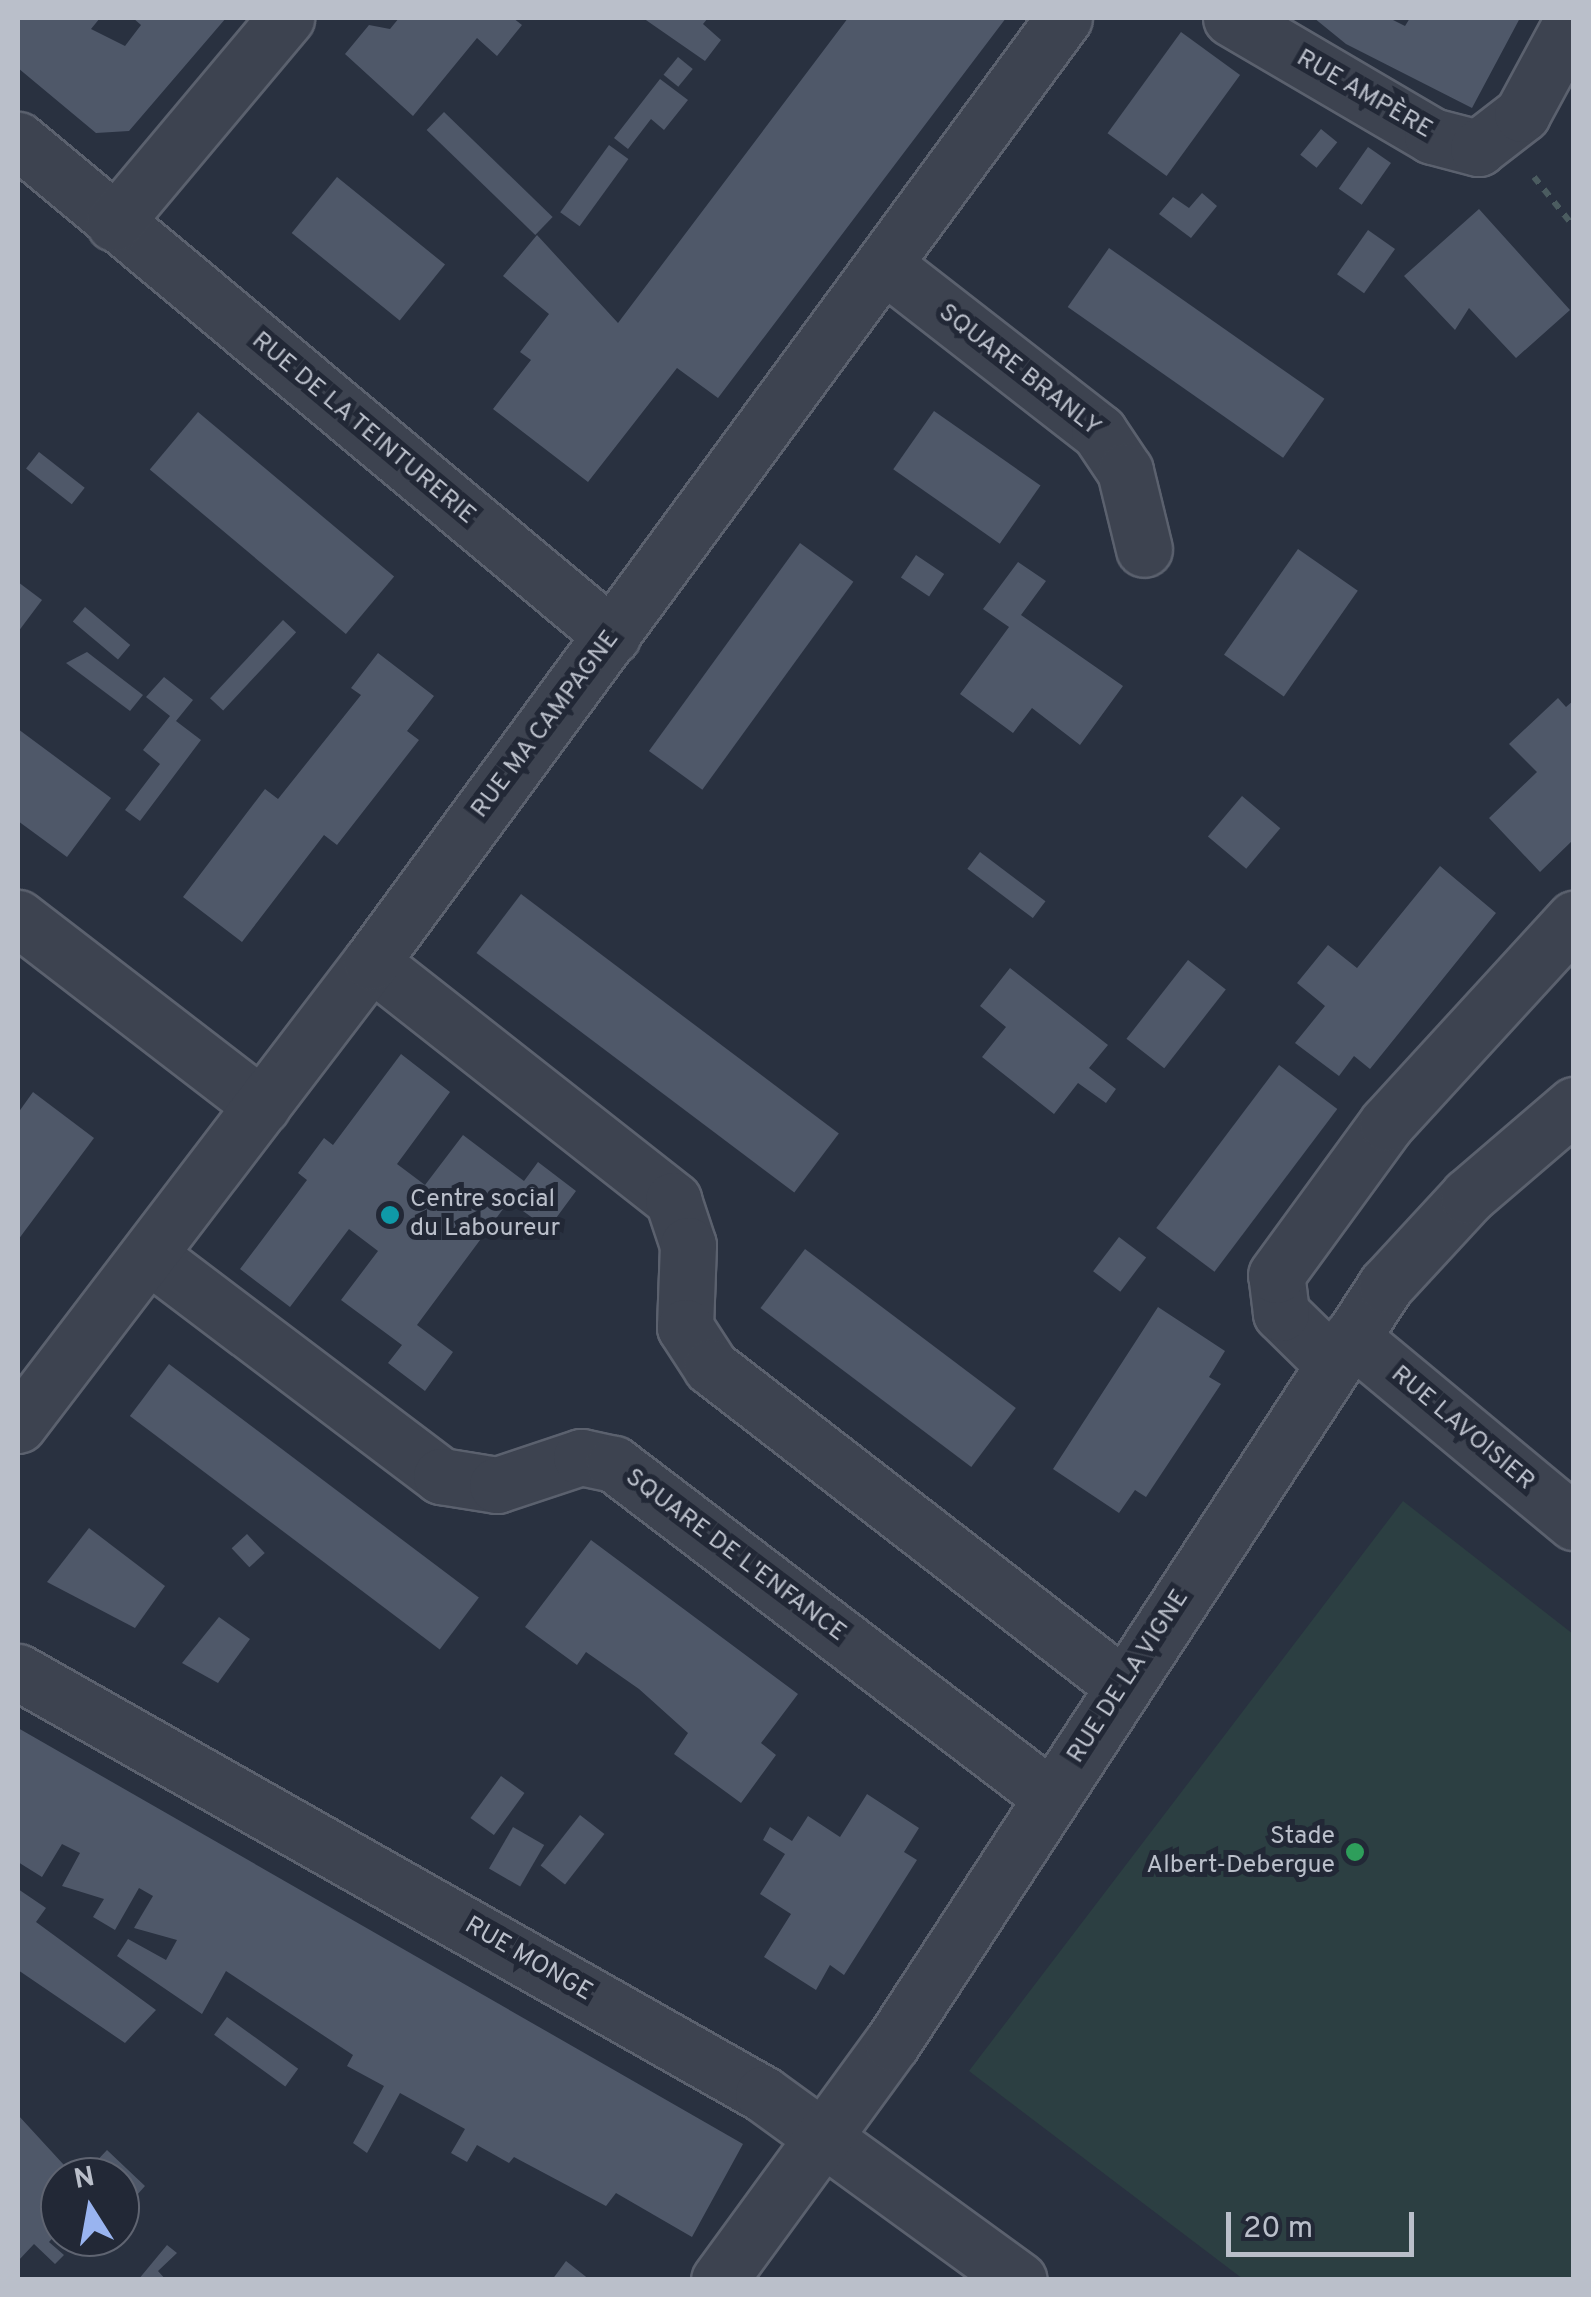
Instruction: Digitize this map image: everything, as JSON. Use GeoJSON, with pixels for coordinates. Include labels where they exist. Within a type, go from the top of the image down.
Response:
{"type":"FeatureCollection","features":[{"type":"Feature","properties":{"kind":"street"},"geometry":{"type":"LineString","coordinates":[[114,223],[286,18]]}},
{"type":"Feature","properties":{"kind":"street","name":"RUE MA CAMPAGNE"},"geometry":{"type":"LineString","coordinates":[[18,1425],[371,962],[887,266],[1064,18]]}},
{"type":"Feature","properties":{"kind":"street","name":"RUE AMPÈRE"},"geometry":{"type":"LineString","coordinates":[[1231,18],[1458,148],[1502,137],[1574,18]]}},
{"type":"Feature","properties":{"kind":"street","name":"RUE DE LA TEINTURERIE"},"geometry":{"type":"LineString","coordinates":[[18,140],[612,636]]}},
{"type":"Feature","properties":{"kind":"street","name":"SQUARE BRANLY"},"geometry":{"type":"LineString","coordinates":[[887,266],[1100,432],[1124,471],[1144,549]]}},
{"type":"Feature","properties":{"kind":"street"},"geometry":{"type":"LineString","coordinates":[[18,918],[262,1106]]}},
{"type":"Feature","properties":{"kind":"street","name":"RUE LAVOISIER"},"geometry":{"type":"LineString","coordinates":[[1574,920],[1388,1123],[1276,1274],[1281,1313],[1342,1350],[1574,1522]]}},
{"type":"Feature","properties":{"kind":"street"},"geometry":{"type":"LineString","coordinates":[[371,962],[673,1200],[688,1245],[684,1327],[711,1368],[1122,1685]]}},
{"type":"Feature","properties":{"kind":"street","name":"RUE DE LA VIGNE"},"geometry":{"type":"LineString","coordinates":[[720,2280],[830,2135],[1342,1350],[1419,1247],[1574,1105]]}},
{"type":"Feature","properties":{"kind":"street","name":"SQUARE DE L'ENFANCE"},"geometry":{"type":"LineString","coordinates":[[150,1256],[441,1476],[497,1485],[581,1457],[614,1464],[1052,1797]]}},
{"type":"Feature","properties":{"kind":"street","name":"RUE MONGE"},"geometry":{"type":"LineString","coordinates":[[18,1672],[830,2135],[1019,2280]]}},
{"type":"Feature","properties":{"kind":"shaded area","name":"Stade Albert-Debergue"},"geometry":{"type":"Polygon","coordinates":[[[1403,1501],[1573,1634],[1573,2279],[1243,2279],[969,2071],[1403,1501]]]}},
{"type":"Feature","properties":{"kind":"building"},"geometry":{"type":"Polygon","coordinates":[[[18,18],[100,18],[91,29],[125,46],[141,25],[133,18],[226,18],[129,131],[96,133],[18,68],[18,18]]]}},
{"type":"Feature","properties":{"kind":"building"},"geometry":{"type":"Polygon","coordinates":[[[399,18],[513,18],[522,25],[497,56],[477,38],[413,116],[345,54],[369,25],[390,29],[399,18]]]}},
{"type":"Feature","properties":{"kind":"building"},"geometry":{"type":"Polygon","coordinates":[[[643,18],[708,18],[703,24],[721,40],[705,61],[643,18]]]}},
{"type":"Feature","properties":{"kind":"building"},"geometry":{"type":"Polygon","coordinates":[[[848,18],[1006,18],[718,398],[677,368],[588,482],[493,409],[531,360],[520,352],[549,314],[503,276],[537,235],[618,323],[848,18]]]}},
{"type":"Feature","properties":{"kind":"building"},"geometry":{"type":"Polygon","coordinates":[[[1314,18],[1389,18],[1405,26],[1410,18],[1520,18],[1472,108],[1346,44],[1314,18]]]}},
{"type":"Feature","properties":{"kind":"building"},"geometry":{"type":"Polygon","coordinates":[[[1181,32],[1240,75],[1167,176],[1108,133],[1181,32]]]}},
{"type":"Feature","properties":{"kind":"building"},"geometry":{"type":"Polygon","coordinates":[[[678,57],[693,69],[678,87],[664,75],[678,57]]]}},
{"type":"Feature","properties":{"kind":"building"},"geometry":{"type":"Polygon","coordinates":[[[660,79],[688,100],[664,130],[651,119],[628,149],[614,138],[660,79]]]}},
{"type":"Feature","properties":{"kind":"building"},"geometry":{"type":"Polygon","coordinates":[[[444,112],[553,217],[535,235],[427,130],[444,112]]]}},
{"type":"Feature","properties":{"kind":"building"},"geometry":{"type":"Polygon","coordinates":[[[1321,129],[1337,142],[1317,168],[1300,155],[1321,129]]]}},
{"type":"Feature","properties":{"kind":"building"},"geometry":{"type":"Polygon","coordinates":[[[609,145],[628,159],[580,226],[560,212],[609,145]]]}},
{"type":"Feature","properties":{"kind":"building"},"geometry":{"type":"Polygon","coordinates":[[[1368,147],[1391,163],[1362,205],[1339,189],[1368,147]]]}},
{"type":"Feature","properties":{"kind":"building"},"geometry":{"type":"Polygon","coordinates":[[[337,177],[445,264],[400,320],[292,233],[337,177]]]}},
{"type":"Feature","properties":{"kind":"building"},"geometry":{"type":"Polygon","coordinates":[[[1202,193],[1217,206],[1191,238],[1159,214],[1173,197],[1189,208],[1202,193]]]}},
{"type":"Feature","properties":{"kind":"building"},"geometry":{"type":"Polygon","coordinates":[[[1479,209],[1570,310],[1516,358],[1469,308],[1455,330],[1404,276],[1479,209]]]}},
{"type":"Feature","properties":{"kind":"building"},"geometry":{"type":"Polygon","coordinates":[[[1368,230],[1395,249],[1364,293],[1337,274],[1368,230]]]}},
{"type":"Feature","properties":{"kind":"building"},"geometry":{"type":"Polygon","coordinates":[[[1109,248],[1324,399],[1283,458],[1068,307],[1109,248]]]}},
{"type":"Feature","properties":{"kind":"building"},"geometry":{"type":"Polygon","coordinates":[[[934,411],[1040,486],[1000,544],[893,469],[934,411]]]}},
{"type":"Feature","properties":{"kind":"building"},"geometry":{"type":"Polygon","coordinates":[[[198,412],[394,577],[346,634],[150,469],[198,412]]]}},
{"type":"Feature","properties":{"kind":"building"},"geometry":{"type":"Polygon","coordinates":[[[39,452],[85,488],[72,504],[26,469],[39,452]]]}},
{"type":"Feature","properties":{"kind":"building"},"geometry":{"type":"Polygon","coordinates":[[[800,543],[853,582],[702,790],[649,751],[800,543]]]}},
{"type":"Feature","properties":{"kind":"building"},"geometry":{"type":"Polygon","coordinates":[[[1298,549],[1358,591],[1284,697],[1224,655],[1298,549]]]}},
{"type":"Feature","properties":{"kind":"building"},"geometry":{"type":"Polygon","coordinates":[[[916,555],[944,574],[929,596],[901,577],[916,555]]]}},
{"type":"Feature","properties":{"kind":"building"},"geometry":{"type":"Polygon","coordinates":[[[1018,562],[1046,581],[1021,615],[1123,686],[1080,745],[1032,708],[1013,733],[960,694],[1009,627],[983,609],[1018,562]]]}},
{"type":"Feature","properties":{"kind":"building"},"geometry":{"type":"Polygon","coordinates":[[[18,582],[42,600],[18,632],[18,582]]]}},
{"type":"Feature","properties":{"kind":"building"},"geometry":{"type":"Polygon","coordinates":[[[85,607],[130,645],[118,659],[73,622],[85,607]]]}},
{"type":"Feature","properties":{"kind":"building"},"geometry":{"type":"Polygon","coordinates":[[[283,620],[296,632],[223,711],[210,698],[283,620]]]}},
{"type":"Feature","properties":{"kind":"building"},"geometry":{"type":"Polygon","coordinates":[[[87,652],[143,695],[130,711],[66,663],[87,652]]]}},
{"type":"Feature","properties":{"kind":"building"},"geometry":{"type":"Polygon","coordinates":[[[378,653],[434,696],[407,731],[419,740],[337,845],[324,835],[242,942],[183,897],[265,789],[278,799],[361,695],[351,688],[378,653]]]}},
{"type":"Feature","properties":{"kind":"building"},"geometry":{"type":"Polygon","coordinates":[[[164,677],[193,700],[176,721],[201,740],[140,821],[125,810],[160,764],[143,750],[170,716],[146,697],[164,677]]]}},
{"type":"Feature","properties":{"kind":"building"},"geometry":{"type":"Polygon","coordinates":[[[1558,698],[1566,707],[1574,700],[1574,839],[1540,872],[1489,818],[1537,772],[1509,744],[1558,698]]]}},
{"type":"Feature","properties":{"kind":"building"},"geometry":{"type":"Polygon","coordinates":[[[18,729],[111,798],[67,857],[18,821],[18,729]]]}},
{"type":"Feature","properties":{"kind":"building"},"geometry":{"type":"Polygon","coordinates":[[[1242,796],[1280,828],[1246,869],[1208,837],[1242,796]]]}},
{"type":"Feature","properties":{"kind":"building"},"geometry":{"type":"Polygon","coordinates":[[[980,852],[1045,901],[1033,918],[967,869],[980,852]]]}},
{"type":"Feature","properties":{"kind":"building"},"geometry":{"type":"Polygon","coordinates":[[[1440,866],[1496,913],[1370,1069],[1354,1056],[1339,1076],[1295,1043],[1325,1006],[1297,983],[1328,945],[1357,968],[1440,866]]]}},
{"type":"Feature","properties":{"kind":"building"},"geometry":{"type":"Polygon","coordinates":[[[521,894],[839,1134],[794,1193],[476,953],[521,894]]]}},
{"type":"Feature","properties":{"kind":"building"},"geometry":{"type":"Polygon","coordinates":[[[1188,960],[1226,990],[1164,1068],[1126,1039],[1188,960]]]}},
{"type":"Feature","properties":{"kind":"building"},"geometry":{"type":"Polygon","coordinates":[[[1010,968],[1108,1045],[1089,1068],[1116,1089],[1106,1103],[1078,1083],[1054,1114],[982,1057],[1006,1027],[980,1006],[1010,968]]]}},
{"type":"Feature","properties":{"kind":"building","name":"Centre social du Laboureur"},"geometry":{"type":"Polygon","coordinates":[[[401,1054],[450,1092],[397,1164],[425,1185],[463,1135],[524,1181],[538,1162],[576,1191],[548,1229],[509,1201],[417,1325],[453,1352],[425,1391],[388,1363],[402,1345],[341,1300],[378,1251],[349,1229],[290,1307],[240,1269],[307,1180],[298,1173],[324,1138],[333,1145],[401,1054]]]}},
{"type":"Feature","properties":{"kind":"building"},"geometry":{"type":"Polygon","coordinates":[[[1279,1065],[1337,1109],[1215,1272],[1156,1228],[1279,1065]]]}},
{"type":"Feature","properties":{"kind":"building"},"geometry":{"type":"Polygon","coordinates":[[[33,1092],[94,1138],[18,1240],[18,1113],[33,1092]]]}},
{"type":"Feature","properties":{"kind":"building"},"geometry":{"type":"Polygon","coordinates":[[[1119,1237],[1146,1257],[1120,1292],[1093,1271],[1119,1237]]]}},
{"type":"Feature","properties":{"kind":"building"},"geometry":{"type":"Polygon","coordinates":[[[805,1249],[1016,1408],[971,1467],[760,1308],[805,1249]]]}},
{"type":"Feature","properties":{"kind":"building"},"geometry":{"type":"Polygon","coordinates":[[[1158,1307],[1225,1351],[1209,1377],[1221,1384],[1146,1497],[1135,1490],[1119,1513],[1053,1469],[1158,1307]]]}},
{"type":"Feature","properties":{"kind":"building"},"geometry":{"type":"Polygon","coordinates":[[[169,1364],[479,1598],[440,1649],[130,1416],[169,1364]]]}},
{"type":"Feature","properties":{"kind":"building"},"geometry":{"type":"Polygon","coordinates":[[[89,1528],[165,1586],[135,1628],[47,1582],[89,1528]]]}},
{"type":"Feature","properties":{"kind":"building"},"geometry":{"type":"Polygon","coordinates":[[[247,1534],[265,1553],[249,1567],[232,1548],[247,1534]]]}},
{"type":"Feature","properties":{"kind":"building"},"geometry":{"type":"Polygon","coordinates":[[[591,1540],[798,1694],[761,1743],[776,1755],[741,1803],[674,1754],[688,1733],[639,1689],[586,1652],[577,1665],[525,1627],[591,1540]]]}},
{"type":"Feature","properties":{"kind":"building"},"geometry":{"type":"Polygon","coordinates":[[[219,1617],[250,1639],[218,1683],[182,1663],[219,1617]]]}},
{"type":"Feature","properties":{"kind":"building"},"geometry":{"type":"Polygon","coordinates":[[[18,1728],[743,2144],[692,2237],[616,2193],[606,2206],[514,2157],[509,2163],[477,2145],[467,2162],[451,2153],[465,2129],[400,2093],[367,2153],[353,2143],[384,2086],[347,2066],[353,2055],[226,1971],[202,2014],[117,1956],[128,1939],[166,1960],[177,1940],[134,1928],[153,1896],[139,1888],[115,1930],[93,1917],[104,1899],[62,1886],[80,1853],[62,1844],[42,1877],[18,1862],[18,1728]]]}},
{"type":"Feature","properties":{"kind":"building"},"geometry":{"type":"Polygon","coordinates":[[[501,1776],[524,1793],[494,1835],[470,1818],[501,1776]]]}},
{"type":"Feature","properties":{"kind":"building"},"geometry":{"type":"Polygon","coordinates":[[[867,1794],[919,1828],[904,1852],[917,1860],[844,1975],[830,1965],[816,1990],[764,1957],[791,1914],[760,1894],[785,1854],[763,1840],[770,1827],[792,1841],[808,1816],[840,1837],[867,1794]]]}},
{"type":"Feature","properties":{"kind":"building"},"geometry":{"type":"Polygon","coordinates":[[[580,1815],[604,1834],[565,1885],[541,1865],[580,1815]]]}},
{"type":"Feature","properties":{"kind":"building"},"geometry":{"type":"Polygon","coordinates":[[[513,1827],[544,1845],[520,1887],[489,1869],[513,1827]]]}},
{"type":"Feature","properties":{"kind":"building"},"geometry":{"type":"Polygon","coordinates":[[[18,1889],[46,1908],[36,1922],[156,2010],[125,2043],[18,1970],[18,1889]]]}},
{"type":"Feature","properties":{"kind":"building"},"geometry":{"type":"Polygon","coordinates":[[[227,2017],[298,2069],[285,2087],[214,2035],[227,2017]]]}},
{"type":"Feature","properties":{"kind":"building"},"geometry":{"type":"Polygon","coordinates":[[[18,2115],[57,2157],[40,2157],[40,2250],[34,2244],[18,2261],[18,2115]]]}},
{"type":"Feature","properties":{"kind":"building"},"geometry":{"type":"Polygon","coordinates":[[[167,2245],[177,2253],[158,2271],[166,2280],[138,2280],[167,2245]]]}},
{"type":"Feature","properties":{"kind":"building"},"geometry":{"type":"Polygon","coordinates":[[[566,2261],[590,2280],[552,2280],[566,2261]]]}},
{"type":"Feature","properties":{"kind":"place","name":"Centre social du Laboureur"},"geometry":{"type":"Point","coordinates":[390,1215]}},
{"type":"Feature","properties":{"kind":"place","name":"Stade Albert-Debergue"},"geometry":{"type":"Point","coordinates":[1355,1852]}}]}
